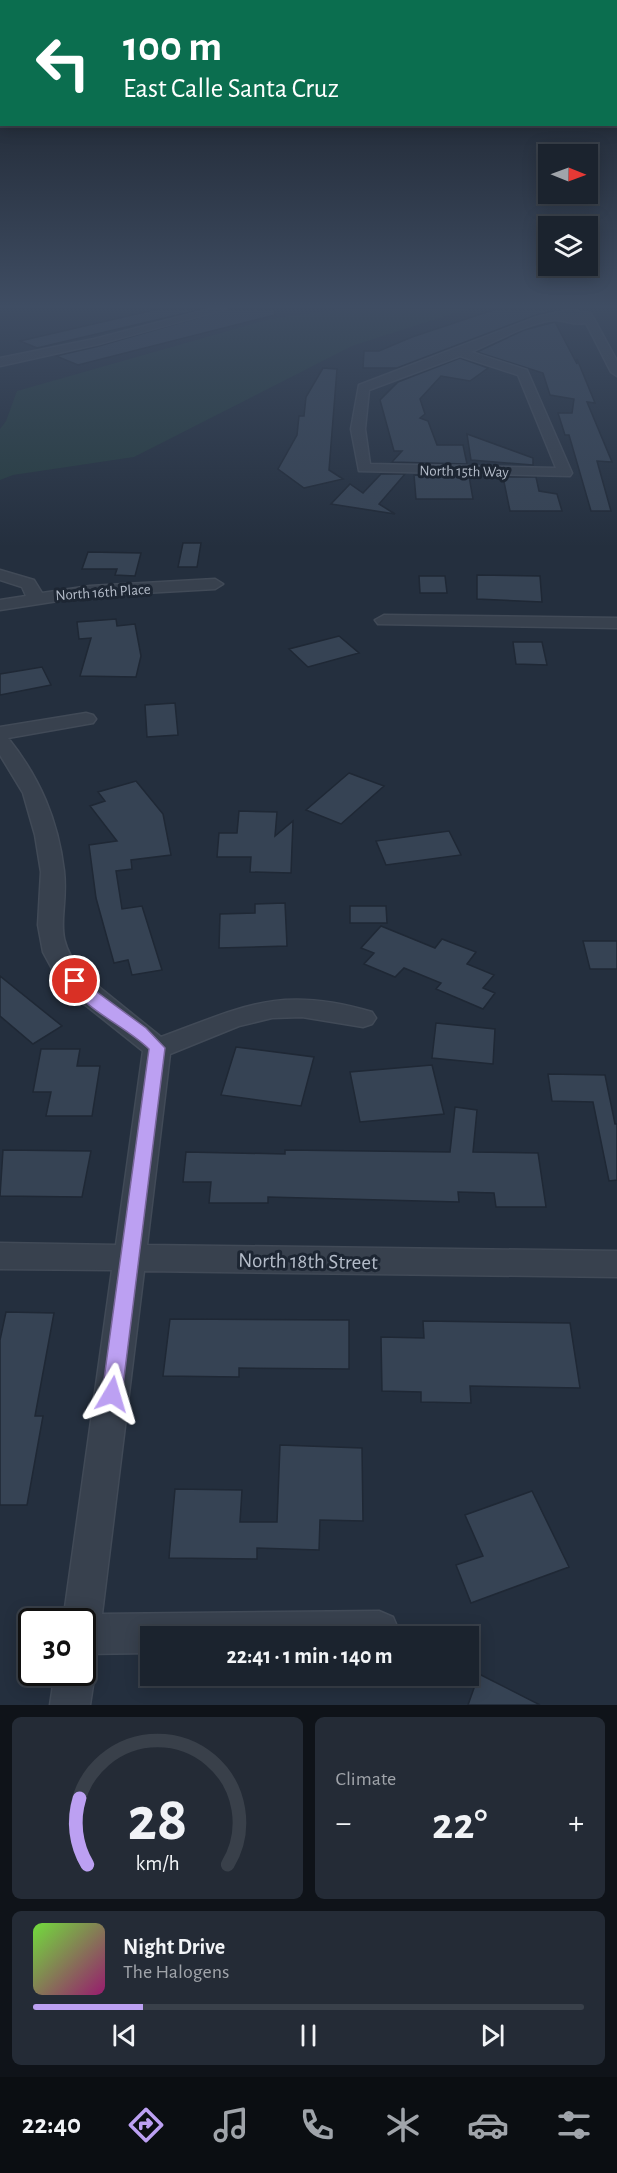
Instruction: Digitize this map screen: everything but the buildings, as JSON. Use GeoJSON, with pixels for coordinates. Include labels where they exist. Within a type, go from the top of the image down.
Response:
{"type":"FeatureCollection","features":[{"type":"Feature","properties":{"kind":"street","name":"North 15th Way"},"geometry":{"type":"LineString","coordinates":[[363,389],[358,429],[364,468],[565,473],[530,389]]}},
{"type":"Feature","properties":{"kind":"street","name":"North 16th Place"},"geometry":{"type":"LineString","coordinates":[[0,574],[28,584],[36,598],[90,591],[215,585]]}},
{"type":"Feature","properties":{"kind":"street"},"geometry":{"type":"LineString","coordinates":[[0,605],[36,598]]}},
{"type":"Feature","properties":{"kind":"street"},"geometry":{"type":"LineString","coordinates":[[384,620],[617,623]]}},
{"type":"Feature","properties":{"kind":"street"},"geometry":{"type":"LineString","coordinates":[[0,733],[86,719]]}},
{"type":"Feature","properties":{"kind":"street"},"geometry":{"type":"LineString","coordinates":[[0,741],[33,789],[45,818],[53,879],[48,928],[54,950],[84,993],[141,1032],[157,1048]]}},
{"type":"Feature","properties":{"kind":"street"},"geometry":{"type":"LineString","coordinates":[[157,1048],[182,1041],[239,1016],[282,1008],[321,1007],[363,1018]]}},
{"type":"Feature","properties":{"kind":"street"},"geometry":{"type":"LineString","coordinates":[[84,1608],[157,1048]]}},
{"type":"Feature","properties":{"kind":"street","name":"North 18th Street"},"geometry":{"type":"LineString","coordinates":[[0,1256],[617,1264]]}},
{"type":"Feature","properties":{"kind":"street"},"geometry":{"type":"LineString","coordinates":[[96,1634],[140,1633]]}},
{"type":"Feature","properties":{"kind":"street"},"geometry":{"type":"LineString","coordinates":[[70,1705],[73,1686]]}},
{"type":"Feature","properties":{"kind":"green space"},"geometry":{"type":"Polygon","coordinates":[[[26,389],[268,389],[134,457],[13,475],[0,480],[0,429],[6,421],[17,391],[26,389]]]}},
{"type":"Feature","properties":{"kind":"route"},"geometry":{"type":"LineString","coordinates":[[75,981],[84,993],[141,1032],[157,1048],[112,1394]]}}]}
